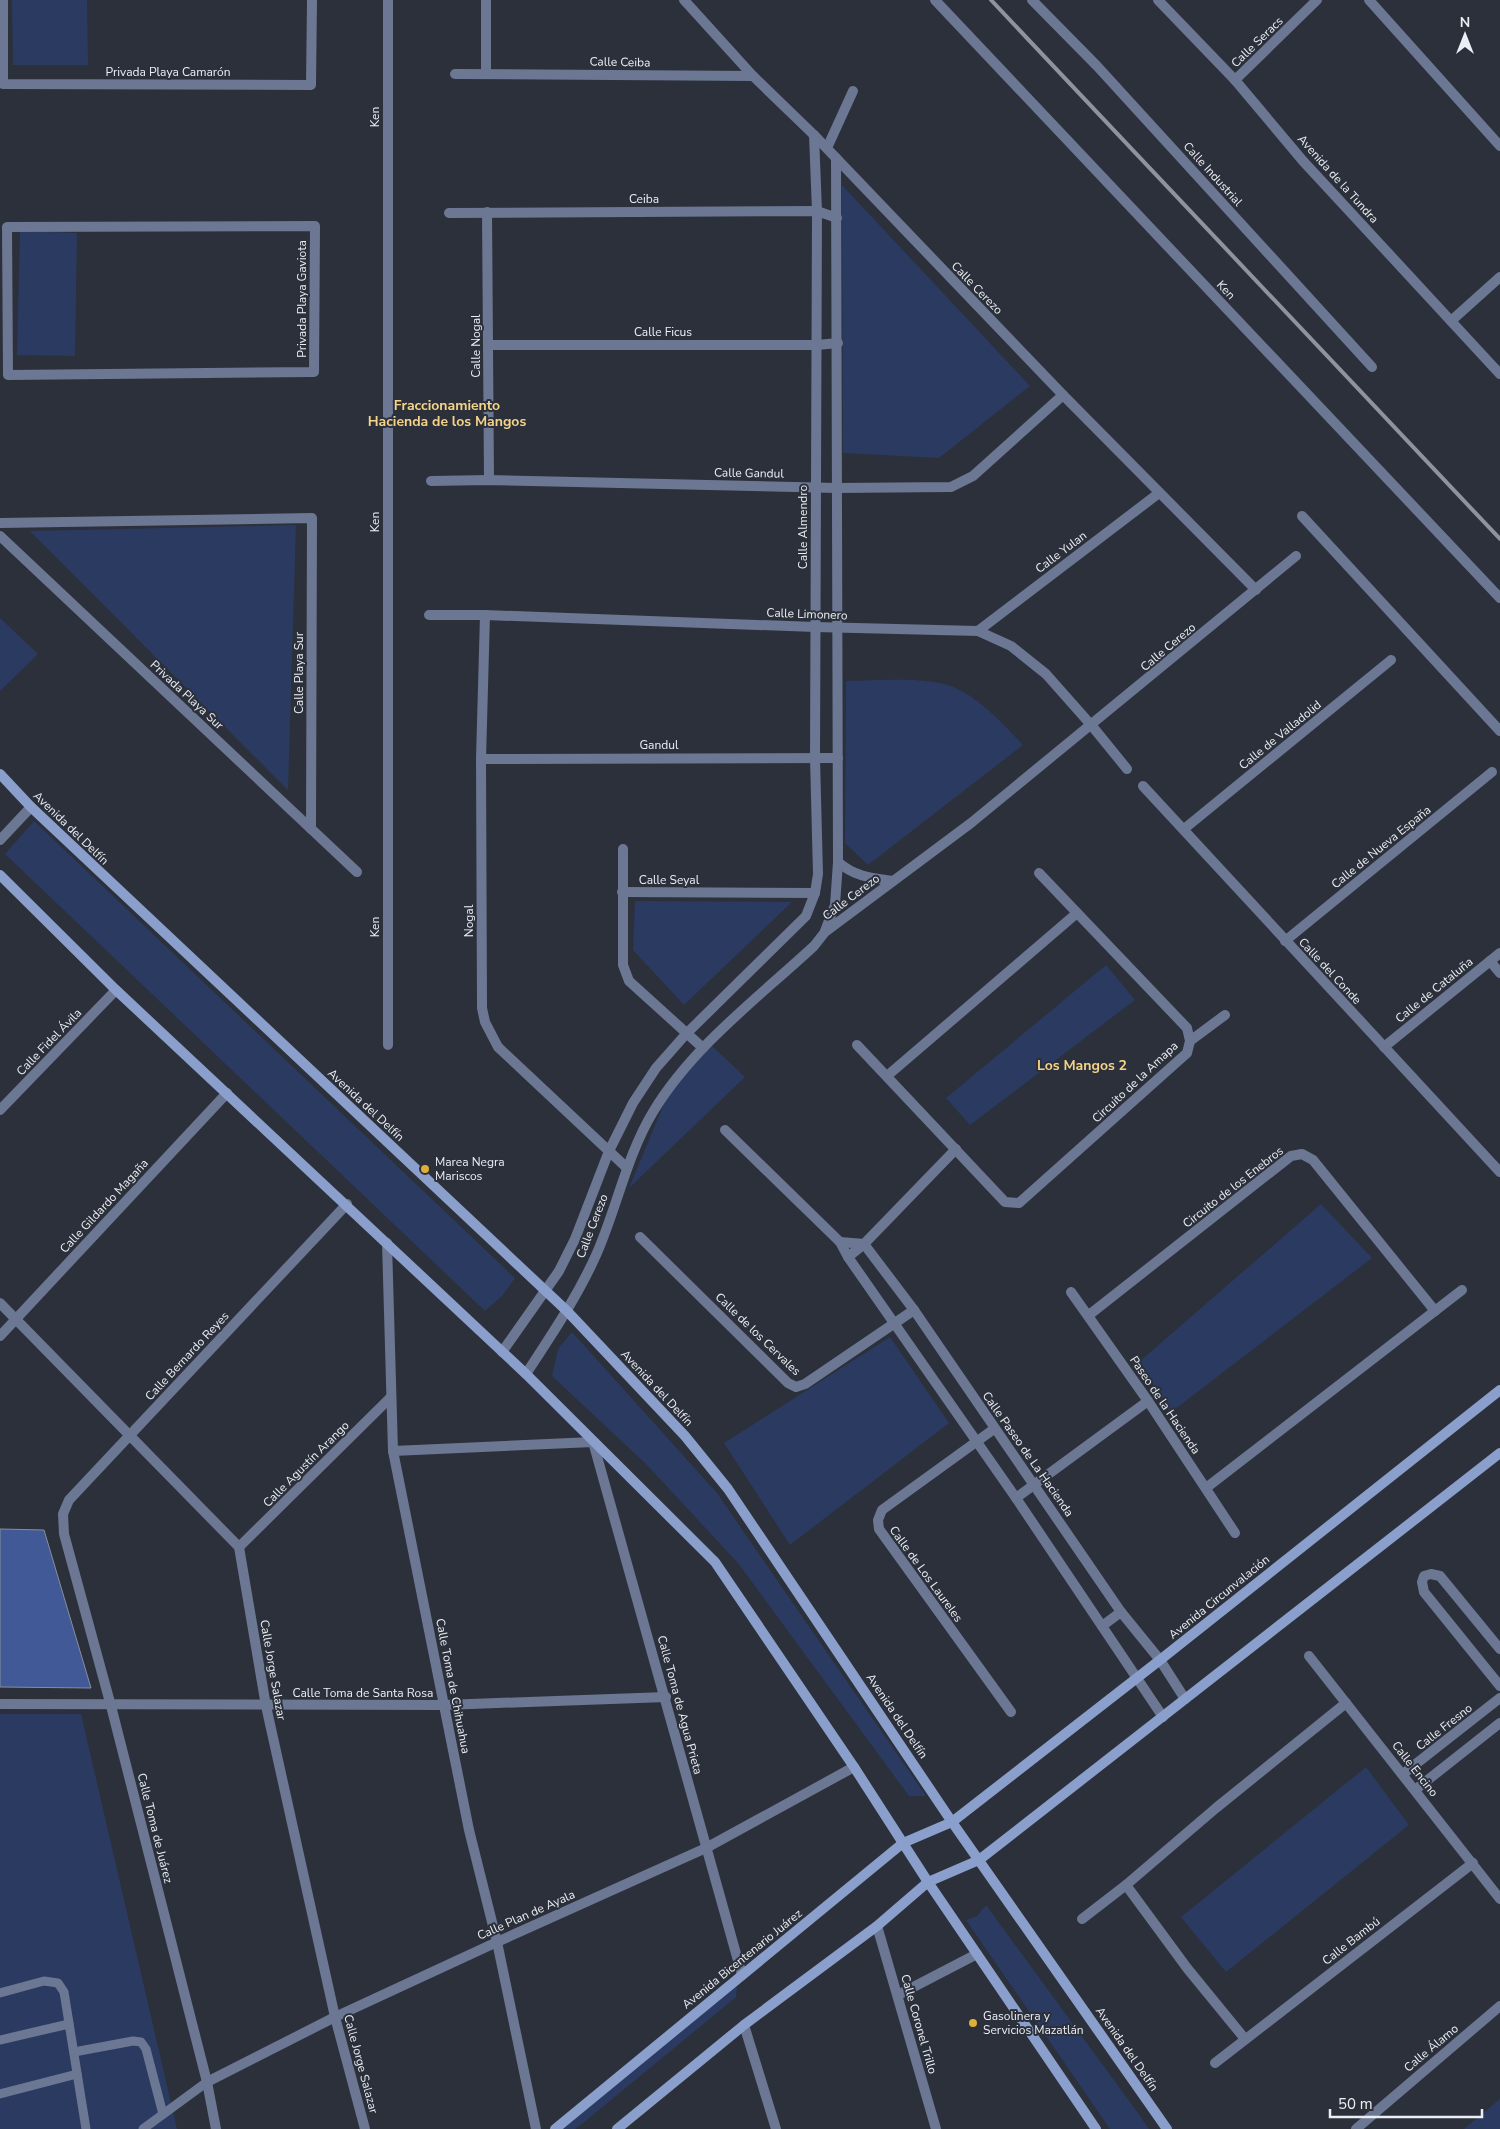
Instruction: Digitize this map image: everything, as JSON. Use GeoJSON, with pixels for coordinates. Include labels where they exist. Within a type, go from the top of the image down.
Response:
{"type":"FeatureCollection","features":[{"type":"Feature","properties":{"kind":"street","name":"Privada Playa Camarón"},"geometry":{"type":"LineString","coordinates":[[3,0],[3,84],[311,85],[312,0]]}},
{"type":"Feature","properties":{"kind":"street","name":"Ken"},"geometry":{"type":"LineString","coordinates":[[388,0],[388,1045]]}},
{"type":"Feature","properties":{"kind":"street"},"geometry":{"type":"LineString","coordinates":[[486,0],[486,74]]}},
{"type":"Feature","properties":{"kind":"street","name":"Calle Cerezo"},"geometry":{"type":"LineString","coordinates":[[684,0],[753,76],[827,148],[1063,395],[1256,590]]}},
{"type":"Feature","properties":{"kind":"street","name":"Ken"},"geometry":{"type":"LineString","coordinates":[[935,0],[1500,598]]}},
{"type":"Feature","properties":{"kind":"street","name":"Calle Industrial"},"geometry":{"type":"LineString","coordinates":[[1032,0],[1103,72],[1372,367]]}},
{"type":"Feature","properties":{"kind":"street","name":"Avenida de la Tundra"},"geometry":{"type":"LineString","coordinates":[[1158,0],[1235,80],[1303,160],[1500,374]]}},
{"type":"Feature","properties":{"kind":"street","name":"Calle Seracs"},"geometry":{"type":"LineString","coordinates":[[1235,80],[1317,0]]}},
{"type":"Feature","properties":{"kind":"street"},"geometry":{"type":"LineString","coordinates":[[1369,0],[1500,146]]}},
{"type":"Feature","properties":{"kind":"street","name":"Calle Ceiba"},"geometry":{"type":"LineString","coordinates":[[455,74],[753,76]]}},
{"type":"Feature","properties":{"kind":"street"},"geometry":{"type":"LineString","coordinates":[[827,148],[853,91]]}},
{"type":"Feature","properties":{"kind":"street","name":"Calle Almendro"},"geometry":{"type":"LineString","coordinates":[[806,916],[815,893],[818,874],[815,758],[815,627],[818,211],[814,135]]}},
{"type":"Feature","properties":{"kind":"street"},"geometry":{"type":"LineString","coordinates":[[825,932],[835,905],[838,862],[836,158]]}},
{"type":"Feature","properties":{"kind":"street","name":"Ceiba"},"geometry":{"type":"LineString","coordinates":[[449,213],[818,211],[837,218]]}},
{"type":"Feature","properties":{"kind":"street","name":"Calle Nogal"},"geometry":{"type":"LineString","coordinates":[[487,212],[488,480]]}},
{"type":"Feature","properties":{"kind":"street","name":"Privada Playa Gaviota"},"geometry":{"type":"LineString","coordinates":[[315,226],[314,372],[8,375],[4,300],[7,227],[315,226]]}},
{"type":"Feature","properties":{"kind":"street"},"geometry":{"type":"LineString","coordinates":[[1451,321],[1500,277]]}},
{"type":"Feature","properties":{"kind":"street","name":"Calle Ficus"},"geometry":{"type":"LineString","coordinates":[[488,345],[817,345],[838,343]]}},
{"type":"Feature","properties":{"kind":"street","name":"Calle Gandul"},"geometry":{"type":"LineString","coordinates":[[431,481],[488,480],[837,488],[951,487],[973,476],[1063,395]]}},
{"type":"Feature","properties":{"kind":"street","name":"Calle Yulan"},"geometry":{"type":"LineString","coordinates":[[978,631],[1159,493]]}},
{"type":"Feature","properties":{"kind":"street"},"geometry":{"type":"LineString","coordinates":[[1302,516],[1500,731]]}},
{"type":"Feature","properties":{"kind":"street","name":"Calle Playa Sur"},"geometry":{"type":"LineString","coordinates":[[0,523],[312,518],[311,829]]}},
{"type":"Feature","properties":{"kind":"street","name":"Privada Playa Sur"},"geometry":{"type":"LineString","coordinates":[[0,536],[357,872]]}},
{"type":"Feature","properties":{"kind":"street","name":"Calle Cerezo"},"geometry":{"type":"LineString","coordinates":[[567,1311],[598,1251],[628,1168],[652,1113],[674,1082],[703,1048],[814,946],[825,932],[971,823],[1092,726],[1296,556]]}},
{"type":"Feature","properties":{"kind":"street","name":"Calle Limonero"},"geometry":{"type":"LineString","coordinates":[[428,615],[485,615],[978,631],[1012,646],[1046,674],[1127,769]]}},
{"type":"Feature","properties":{"kind":"street","name":"Nogal"},"geometry":{"type":"LineString","coordinates":[[485,615],[481,758],[482,1008],[485,1022],[498,1047],[628,1168]]}},
{"type":"Feature","properties":{"kind":"street","name":"Calle de Valladolid"},"geometry":{"type":"LineString","coordinates":[[1184,829],[1391,660]]}},
{"type":"Feature","properties":{"kind":"street","name":"Gandul"},"geometry":{"type":"LineString","coordinates":[[481,758],[838,758]]}},
{"type":"Feature","properties":{"kind":"street","name":"Calle de Nueva España"},"geometry":{"type":"LineString","coordinates":[[1285,941],[1492,772]]}},
{"type":"Feature","properties":{"kind":"street","name":"Avenida del Delfín"},"geometry":{"type":"LineString","coordinates":[[0,774],[31,807],[567,1311],[685,1436],[728,1489],[952,1822],[1167,2129]]}},
{"type":"Feature","properties":{"kind":"street","name":"Calle del Conde"},"geometry":{"type":"LineString","coordinates":[[1143,786],[1500,1172]]}},
{"type":"Feature","properties":{"kind":"street"},"geometry":{"type":"LineString","coordinates":[[0,840],[31,807]]}},
{"type":"Feature","properties":{"kind":"street"},"geometry":{"type":"LineString","coordinates":[[622,892],[623,849]]}},
{"type":"Feature","properties":{"kind":"street"},"geometry":{"type":"LineString","coordinates":[[838,862],[849,872],[864,877],[893,881]]}},
{"type":"Feature","properties":{"kind":"street","name":"Circuito de la Amapa"},"geometry":{"type":"LineString","coordinates":[[956,1149],[1005,1202],[1019,1203],[1188,1053],[1190,1041],[1187,1028],[1040,873]]}},
{"type":"Feature","properties":{"kind":"street"},"geometry":{"type":"LineString","coordinates":[[0,875],[116,990],[347,1204],[526,1374],[716,1562],[854,1767],[928,1882],[1096,2129]]}},
{"type":"Feature","properties":{"kind":"street","name":"Calle Seyal"},"geometry":{"type":"LineString","coordinates":[[703,1048],[629,981],[622,965],[622,892],[815,893]]}},
{"type":"Feature","properties":{"kind":"street"},"geometry":{"type":"LineString","coordinates":[[887,1076],[1077,913]]}},
{"type":"Feature","properties":{"kind":"street","name":"Calle Cerezo"},"geometry":{"type":"LineString","coordinates":[[545,1291],[559,1271],[575,1239],[609,1151],[633,1104],[656,1068],[686,1034],[806,916]]}},
{"type":"Feature","properties":{"kind":"street","name":"Calle de Cataluña"},"geometry":{"type":"LineString","coordinates":[[1384,1047],[1500,953]]}},
{"type":"Feature","properties":{"kind":"street"},"geometry":{"type":"LineString","coordinates":[[1490,961],[1500,973]]}},
{"type":"Feature","properties":{"kind":"street","name":"Calle Fidel Ávila"},"geometry":{"type":"LineString","coordinates":[[0,1110],[116,990]]}},
{"type":"Feature","properties":{"kind":"street"},"geometry":{"type":"LineString","coordinates":[[1190,1041],[1225,1015]]}},
{"type":"Feature","properties":{"kind":"street"},"geometry":{"type":"LineString","coordinates":[[848,1257],[864,1244],[956,1149],[857,1045]]}},
{"type":"Feature","properties":{"kind":"street","name":"Calle Gildardo Magaña"},"geometry":{"type":"LineString","coordinates":[[0,1336],[227,1093]]}},
{"type":"Feature","properties":{"kind":"street"},"geometry":{"type":"LineString","coordinates":[[725,1130],[840,1242],[848,1257],[1016,1498],[1163,1717]]}},
{"type":"Feature","properties":{"kind":"street","name":"Circuito de los Enebros"},"geometry":{"type":"LineString","coordinates":[[1089,1316],[1291,1156],[1302,1154],[1313,1160],[1435,1311]]}},
{"type":"Feature","properties":{"kind":"street","name":"Calle Bernardo Reyes"},"geometry":{"type":"LineString","coordinates":[[64,1534],[63,1514],[69,1500],[347,1204]]}},
{"type":"Feature","properties":{"kind":"street","name":"Calle de los Cervales"},"geometry":{"type":"LineString","coordinates":[[640,1237],[788,1383],[796,1387],[805,1384],[895,1324]]}},
{"type":"Feature","properties":{"kind":"street"},"geometry":{"type":"LineString","coordinates":[[840,1242],[864,1244]]}},
{"type":"Feature","properties":{"kind":"street","name":"Calle Toma de Chihuahua"},"geometry":{"type":"LineString","coordinates":[[388,1243],[390,1398],[393,1451],[469,1830],[497,1942],[536,2129]]}},
{"type":"Feature","properties":{"kind":"street","name":"Calle Paseo de La Hacienda"},"geometry":{"type":"LineString","coordinates":[[864,1244],[914,1310],[1121,1612],[1160,1660],[1185,1699]]}},
{"type":"Feature","properties":{"kind":"street"},"geometry":{"type":"LineString","coordinates":[[1206,1488],[1462,1290]]}},
{"type":"Feature","properties":{"kind":"street"},"geometry":{"type":"LineString","coordinates":[[502,1352],[545,1291]]}},
{"type":"Feature","properties":{"kind":"street","name":"Paseo de la Hacienda"},"geometry":{"type":"LineString","coordinates":[[1072,1292],[1148,1401],[1235,1532]]}},
{"type":"Feature","properties":{"kind":"street"},"geometry":{"type":"LineString","coordinates":[[0,1303],[239,1547]]}},
{"type":"Feature","properties":{"kind":"street"},"geometry":{"type":"LineString","coordinates":[[895,1324],[914,1310]]}},
{"type":"Feature","properties":{"kind":"street"},"geometry":{"type":"LineString","coordinates":[[526,1374],[567,1311]]}},
{"type":"Feature","properties":{"kind":"street","name":"Avenida Circunvalación"},"geometry":{"type":"LineString","coordinates":[[952,1822],[1136,1679],[1500,1390]]}},
{"type":"Feature","properties":{"kind":"street","name":"Calle Agustín Arango"},"geometry":{"type":"LineString","coordinates":[[239,1547],[390,1398]]}},
{"type":"Feature","properties":{"kind":"street"},"geometry":{"type":"LineString","coordinates":[[1016,1498],[1148,1401]]}},
{"type":"Feature","properties":{"kind":"street","name":"Calle de Los Laureles"},"geometry":{"type":"LineString","coordinates":[[994,1429],[882,1510],[878,1520],[879,1530],[1010,1712]]}},
{"type":"Feature","properties":{"kind":"street"},"geometry":{"type":"LineString","coordinates":[[393,1451],[593,1442]]}},
{"type":"Feature","properties":{"kind":"street","name":"Calle Toma de Agua Prieta"},"geometry":{"type":"LineString","coordinates":[[593,1442],[666,1697],[742,1975]]}},
{"type":"Feature","properties":{"kind":"street"},"geometry":{"type":"LineString","coordinates":[[617,2129],[744,2025],[877,1926],[928,1882],[979,1860],[1500,1452]]}},
{"type":"Feature","properties":{"kind":"street","name":"Calle Toma de Juárez"},"geometry":{"type":"LineString","coordinates":[[64,1534],[111,1706],[208,2082],[216,2129]]}},
{"type":"Feature","properties":{"kind":"street","name":"Calle Jorge Salazar"},"geometry":{"type":"LineString","coordinates":[[239,1547],[266,1706],[335,2017],[364,2129]]}},
{"type":"Feature","properties":{"kind":"street"},"geometry":{"type":"LineString","coordinates":[[1500,1649],[1440,1576],[1431,1574],[1424,1576],[1422,1582],[1424,1592],[1500,1686]]}},
{"type":"Feature","properties":{"kind":"street"},"geometry":{"type":"LineString","coordinates":[[1102,1626],[1121,1612]]}},
{"type":"Feature","properties":{"kind":"street","name":"Calle Encino"},"geometry":{"type":"LineString","coordinates":[[1309,1656],[1500,1899]]}},
{"type":"Feature","properties":{"kind":"street","name":"Calle Toma de Santa Rosa"},"geometry":{"type":"LineString","coordinates":[[0,1704],[444,1706],[666,1697]]}},
{"type":"Feature","properties":{"kind":"street","name":"Calle Fresno"},"geometry":{"type":"LineString","coordinates":[[1403,1774],[1500,1698]]}},
{"type":"Feature","properties":{"kind":"street"},"geometry":{"type":"LineString","coordinates":[[1082,1919],[1126,1885],[1216,1808],[1346,1703]]}},
{"type":"Feature","properties":{"kind":"street"},"geometry":{"type":"LineString","coordinates":[[1415,1790],[1500,1723]]}},
{"type":"Feature","properties":{"kind":"street","name":"Calle Plan de Ayala"},"geometry":{"type":"LineString","coordinates":[[208,2082],[335,2017],[706,1848],[854,1767]]}},
{"type":"Feature","properties":{"kind":"street","name":"Avenida Bicentenario Juárez"},"geometry":{"type":"LineString","coordinates":[[556,2129],[903,1843],[952,1822]]}},
{"type":"Feature","properties":{"kind":"street","name":"Calle Bambú"},"geometry":{"type":"LineString","coordinates":[[1215,2063],[1473,1863]]}},
{"type":"Feature","properties":{"kind":"street"},"geometry":{"type":"LineString","coordinates":[[1126,1885],[1187,1968],[1245,2039]]}},
{"type":"Feature","properties":{"kind":"street","name":"Calle Coronel Trillo"},"geometry":{"type":"LineString","coordinates":[[877,1926],[936,2129]]}},
{"type":"Feature","properties":{"kind":"street"},"geometry":{"type":"LineString","coordinates":[[898,1995],[977,1954]]}},
{"type":"Feature","properties":{"kind":"street","name":"Calle Álamo"},"geometry":{"type":"LineString","coordinates":[[1356,2129],[1500,2006]]}},
{"type":"Feature","properties":{"kind":"street"},"geometry":{"type":"LineString","coordinates":[[744,2025],[776,2129]]}},
{"type":"Feature","properties":{"kind":"lane"},"geometry":{"type":"LineString","coordinates":[[0,1993],[44,1981],[58,1983],[64,1992],[86,2129]]}},
{"type":"Feature","properties":{"kind":"lane"},"geometry":{"type":"LineString","coordinates":[[0,2040],[69,2024]]}},
{"type":"Feature","properties":{"kind":"lane"},"geometry":{"type":"LineString","coordinates":[[74,2052],[132,2041],[141,2042],[146,2049],[163,2114]]}},
{"type":"Feature","properties":{"kind":"lane"},"geometry":{"type":"LineString","coordinates":[[0,2094],[78,2074]]}},
{"type":"Feature","properties":{"kind":"lane"},"geometry":{"type":"LineString","coordinates":[[143,2129],[208,2082]]}},
{"type":"Feature","properties":{"kind":"shaded area"},"geometry":{"type":"Polygon","coordinates":[[[12,0],[87,0],[88,65],[13,65],[12,0]]]}},
{"type":"Feature","properties":{"kind":"shaded area"},"geometry":{"type":"Polygon","coordinates":[[[842,185],[1030,386],[939,458],[843,453],[842,185]]]}},
{"type":"Feature","properties":{"kind":"shaded area"},"geometry":{"type":"Polygon","coordinates":[[[20,231],[77,233],[75,356],[17,355],[20,231]]]}},
{"type":"Feature","properties":{"kind":"shaded area"},"geometry":{"type":"Polygon","coordinates":[[[296,525],[288,790],[30,531],[296,525]]]}},
{"type":"Feature","properties":{"kind":"shaded area"},"geometry":{"type":"Polygon","coordinates":[[[0,618],[38,654],[0,691],[0,618]]]}},
{"type":"Feature","properties":{"kind":"shaded area"},"geometry":{"type":"Polygon","coordinates":[[[915,680],[929,681],[953,687],[982,704],[1023,745],[868,865],[845,843],[846,681],[915,680]]]}},
{"type":"Feature","properties":{"kind":"shaded area"},"geometry":{"type":"Polygon","coordinates":[[[34,821],[515,1278],[502,1296],[485,1311],[5,854],[34,821]]]}},
{"type":"Feature","properties":{"kind":"shaded area"},"geometry":{"type":"Polygon","coordinates":[[[635,901],[792,902],[684,1005],[633,950],[635,901]]]}},
{"type":"Feature","properties":{"kind":"shaded area"},"geometry":{"type":"Polygon","coordinates":[[[1106,965],[1135,1000],[970,1125],[946,1098],[1106,965]]]}},
{"type":"Feature","properties":{"kind":"shaded area"},"geometry":{"type":"Polygon","coordinates":[[[712,1046],[745,1077],[629,1188],[671,1087],[712,1046]]]}},
{"type":"Feature","properties":{"kind":"shaded area"},"geometry":{"type":"Polygon","coordinates":[[[1321,1204],[1372,1258],[1170,1413],[1140,1361],[1321,1204]]]}},
{"type":"Feature","properties":{"kind":"shaded area"},"geometry":{"type":"Polygon","coordinates":[[[572,1332],[717,1493],[926,1796],[909,1796],[738,1563],[646,1464],[552,1376],[558,1349],[572,1332]]]}},
{"type":"Feature","properties":{"kind":"shaded area"},"geometry":{"type":"Polygon","coordinates":[[[890,1337],[949,1423],[790,1545],[724,1443],[890,1337]]]}},
{"type":"Feature","properties":{"kind":"shaded area"},"geometry":{"type":"Polygon","coordinates":[[[0,1714],[81,1714],[177,2129],[0,2129],[0,1714]]]}},
{"type":"Feature","properties":{"kind":"shaded area"},"geometry":{"type":"Polygon","coordinates":[[[1366,1767],[1409,1825],[1226,1972],[1181,1917],[1366,1767]]]}},
{"type":"Feature","properties":{"kind":"shaded area"},"geometry":{"type":"Polygon","coordinates":[[[986,1905],[1149,2129],[1110,2129],[966,1920],[977,1916],[986,1905]]]}},
{"type":"Feature","properties":{"kind":"shaded area"},"geometry":{"type":"Polygon","coordinates":[[[733,1985],[737,1988],[736,1997],[588,2119],[575,2129],[555,2129],[733,1985]]]}},
{"type":"Feature","properties":{"kind":"shaded area"},"geometry":{"type":"Polygon","coordinates":[[[1500,2099],[1500,2129],[1464,2129],[1500,2099]]]}},
{"type":"Feature","properties":{"kind":"building"},"geometry":{"type":"Polygon","coordinates":[[[0,1529],[44,1530],[91,1688],[0,1687],[0,1529]]]}},
{"type":"Feature","properties":{"kind":"railway"},"geometry":{"type":"LineString","coordinates":[[991,0],[1500,539]]}},
{"type":"Feature","properties":{"kind":"place","name":"Marea Negra Mariscos"},"geometry":{"type":"Point","coordinates":[425,1169]}},
{"type":"Feature","properties":{"kind":"place","name":"Gasolinera y Servicios Mazatlán"},"geometry":{"type":"Point","coordinates":[973,2023]}},
{"type":"Feature","properties":{"kind":"district","name":"Fraccionamiento Hacienda de los Mangos"},"geometry":{"type":"Point","coordinates":[447,414]}},
{"type":"Feature","properties":{"kind":"district","name":"Los Mangos 2"},"geometry":{"type":"Point","coordinates":[1082,1065]}}]}
